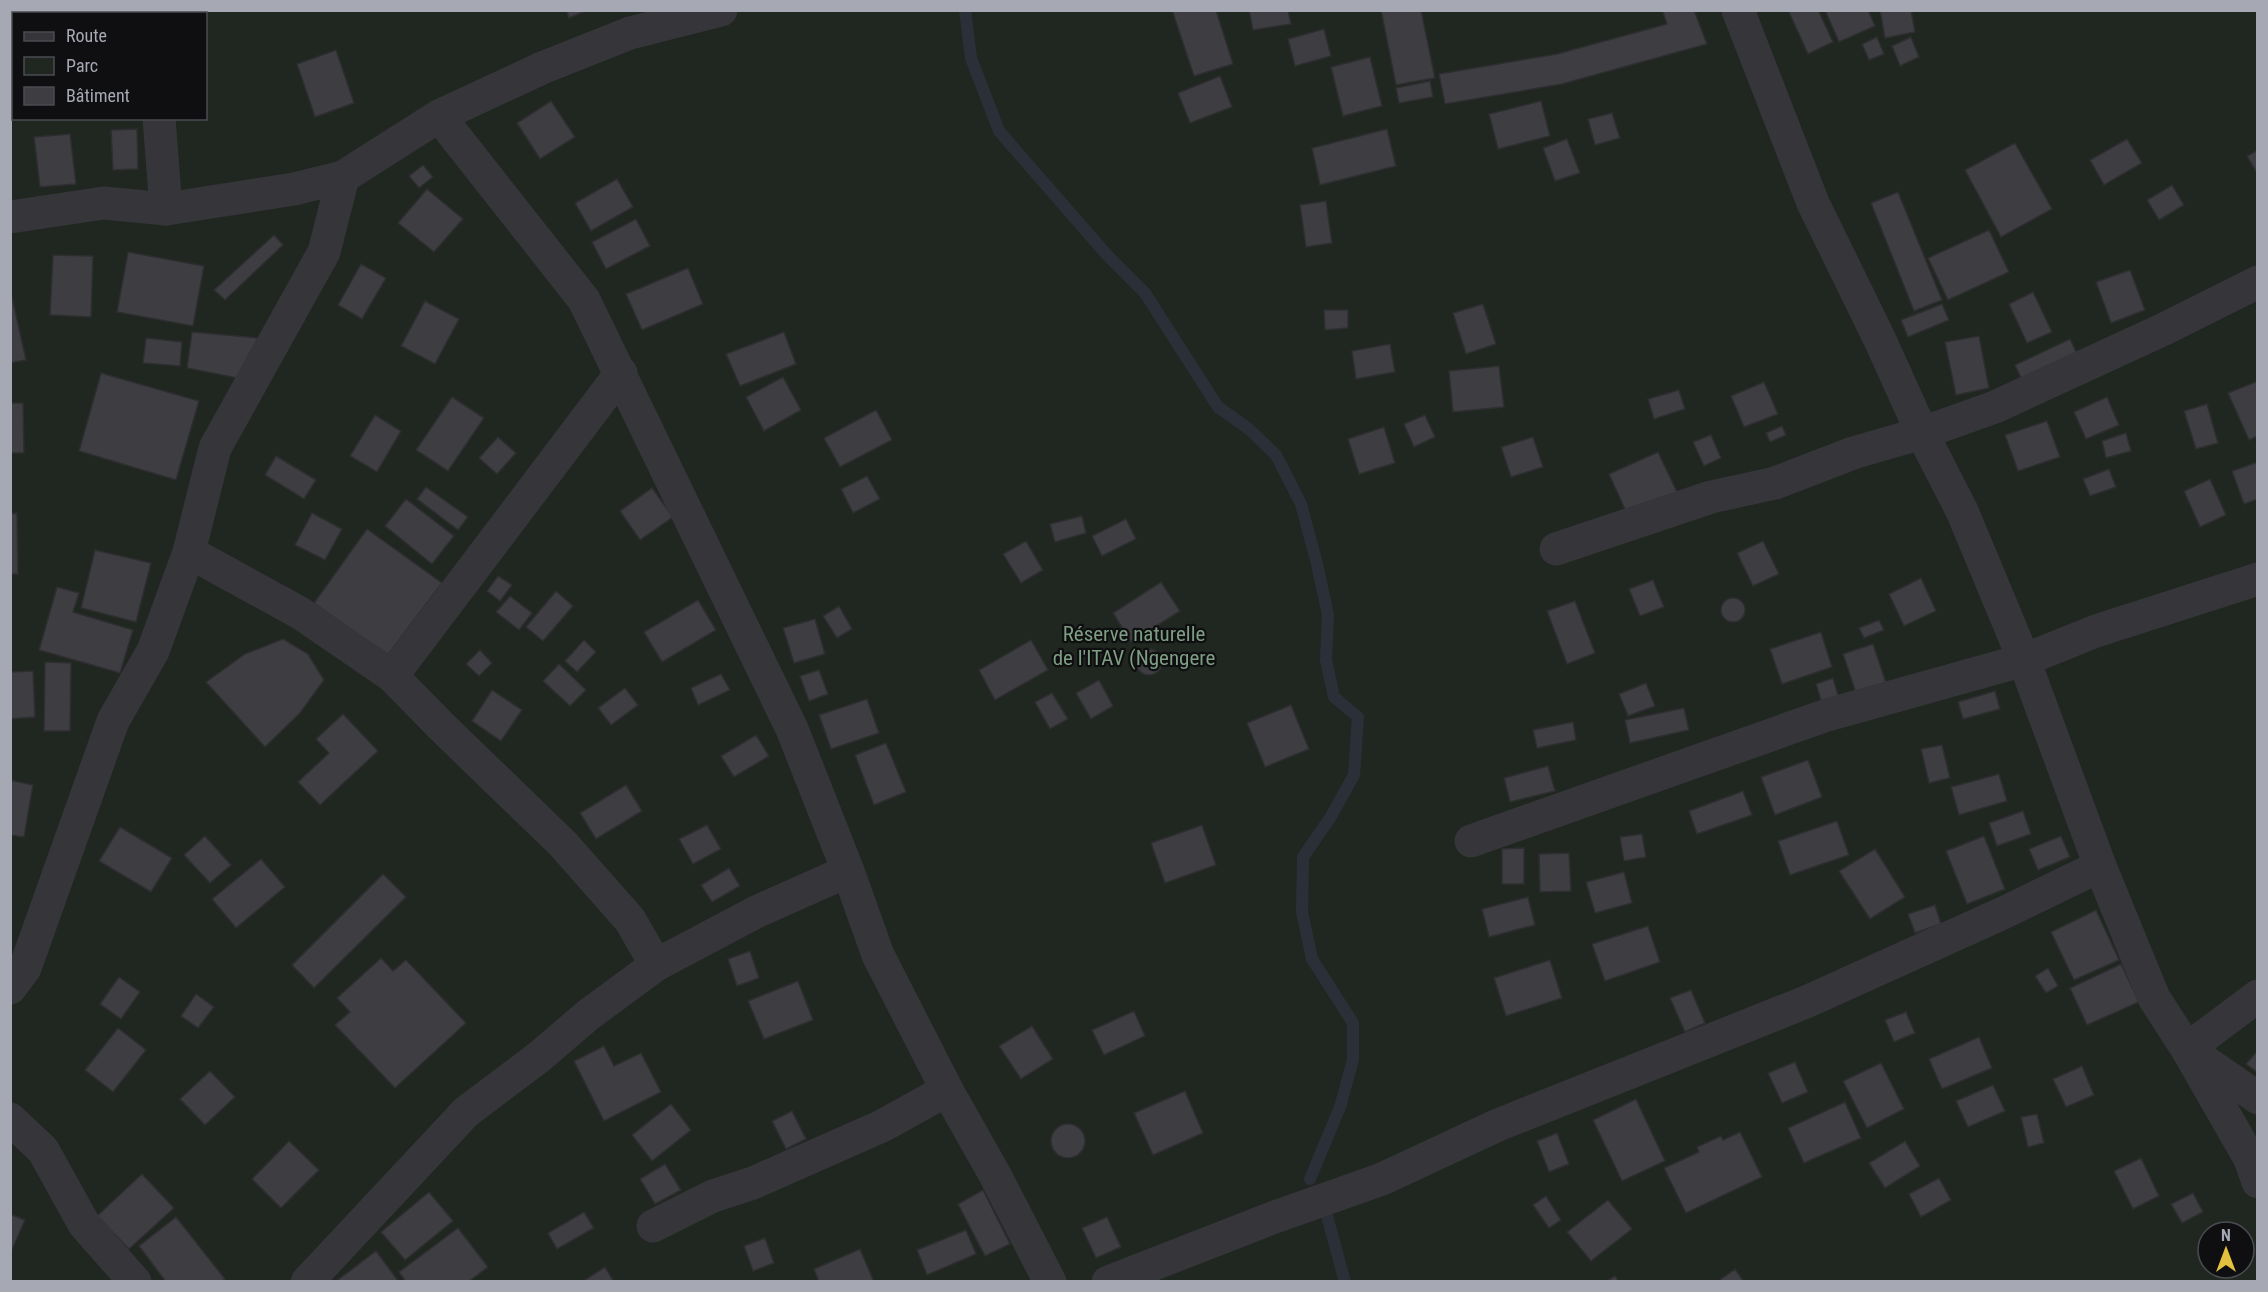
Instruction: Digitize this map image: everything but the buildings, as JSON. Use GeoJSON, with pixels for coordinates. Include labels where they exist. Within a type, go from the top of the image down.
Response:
{"type":"FeatureCollection","features":[{"type":"Feature","properties":{"kind":"street"},"geometry":{"type":"LineString","coordinates":[[10,217],[104,202],[166,208],[294,189],[343,177],[439,116],[542,68],[628,22],[721,10]]}},
{"type":"Feature","properties":{"kind":"street"},"geometry":{"type":"LineString","coordinates":[[1738,10],[1813,202],[1922,433],[1962,511],[2024,660],[2100,866],[2154,998],[2187,1049],[2250,1159],[2258,1182]]}},
{"type":"Feature","properties":{"kind":"street"},"geometry":{"type":"LineString","coordinates":[[439,116],[584,300],[792,729],[848,871],[878,955],[946,1090],[995,1174],[1050,1281]]}},
{"type":"Feature","properties":{"kind":"street"},"geometry":{"type":"LineString","coordinates":[[159,120],[166,208]]}},
{"type":"Feature","properties":{"kind":"street"},"geometry":{"type":"LineString","coordinates":[[10,988],[25,968],[113,721],[153,651],[189,552],[215,448],[324,252],[343,177]]}},
{"type":"Feature","properties":{"kind":"street"},"geometry":{"type":"LineString","coordinates":[[1556,549],[1711,497],[1775,483],[1853,453],[1922,433],[1995,407],[2162,330],[2258,282]]}},
{"type":"Feature","properties":{"kind":"street"},"geometry":{"type":"LineString","coordinates":[[392,676],[621,373]]}},
{"type":"Feature","properties":{"kind":"street"},"geometry":{"type":"LineString","coordinates":[[189,552],[300,613],[392,676],[442,728],[563,844],[630,920],[656,965]]}},
{"type":"Feature","properties":{"kind":"street"},"geometry":{"type":"LineString","coordinates":[[1471,841],[1827,715],[2024,660],[2096,631],[2258,579]]}},
{"type":"Feature","properties":{"kind":"street"},"geometry":{"type":"LineString","coordinates":[[1108,1281],[1272,1218],[1382,1179],[1498,1125],[1806,1002],[2001,914],[2100,866]]}},
{"type":"Feature","properties":{"kind":"street"},"geometry":{"type":"LineString","coordinates":[[307,1281],[466,1112],[539,1057],[588,1015],[656,965],[756,912],[848,871]]}},
{"type":"Feature","properties":{"kind":"street"},"geometry":{"type":"LineString","coordinates":[[2187,1049],[2258,996]]}},
{"type":"Feature","properties":{"kind":"street"},"geometry":{"type":"LineString","coordinates":[[2187,1049],[2258,1098]]}},
{"type":"Feature","properties":{"kind":"street"},"geometry":{"type":"LineString","coordinates":[[653,1226],[713,1196],[753,1183],[882,1126],[946,1090]]}},
{"type":"Feature","properties":{"kind":"street"},"geometry":{"type":"LineString","coordinates":[[10,1119],[43,1150],[84,1224],[135,1281]]}},
{"type":"Feature","properties":{"kind":"green space","name":"Réserve naturelle de l'ITAV (Ngengere"},"geometry":{"type":"Polygon","coordinates":[[[11,11],[2257,11],[2257,1281],[11,1281],[11,11]]]}},
{"type":"Feature","properties":{"kind":"waterway"},"geometry":{"type":"LineString","coordinates":[[965,10],[971,58],[999,131],[1107,255],[1145,293],[1218,407],[1249,429],[1276,455],[1301,504],[1328,615],[1326,660],[1334,697],[1358,717],[1354,775],[1330,818],[1303,857],[1302,912],[1312,959],[1353,1023],[1353,1060],[1340,1107],[1310,1179]]}},
{"type":"Feature","properties":{"kind":"waterway"},"geometry":{"type":"LineString","coordinates":[[1326,1212],[1345,1282]]}}]}
